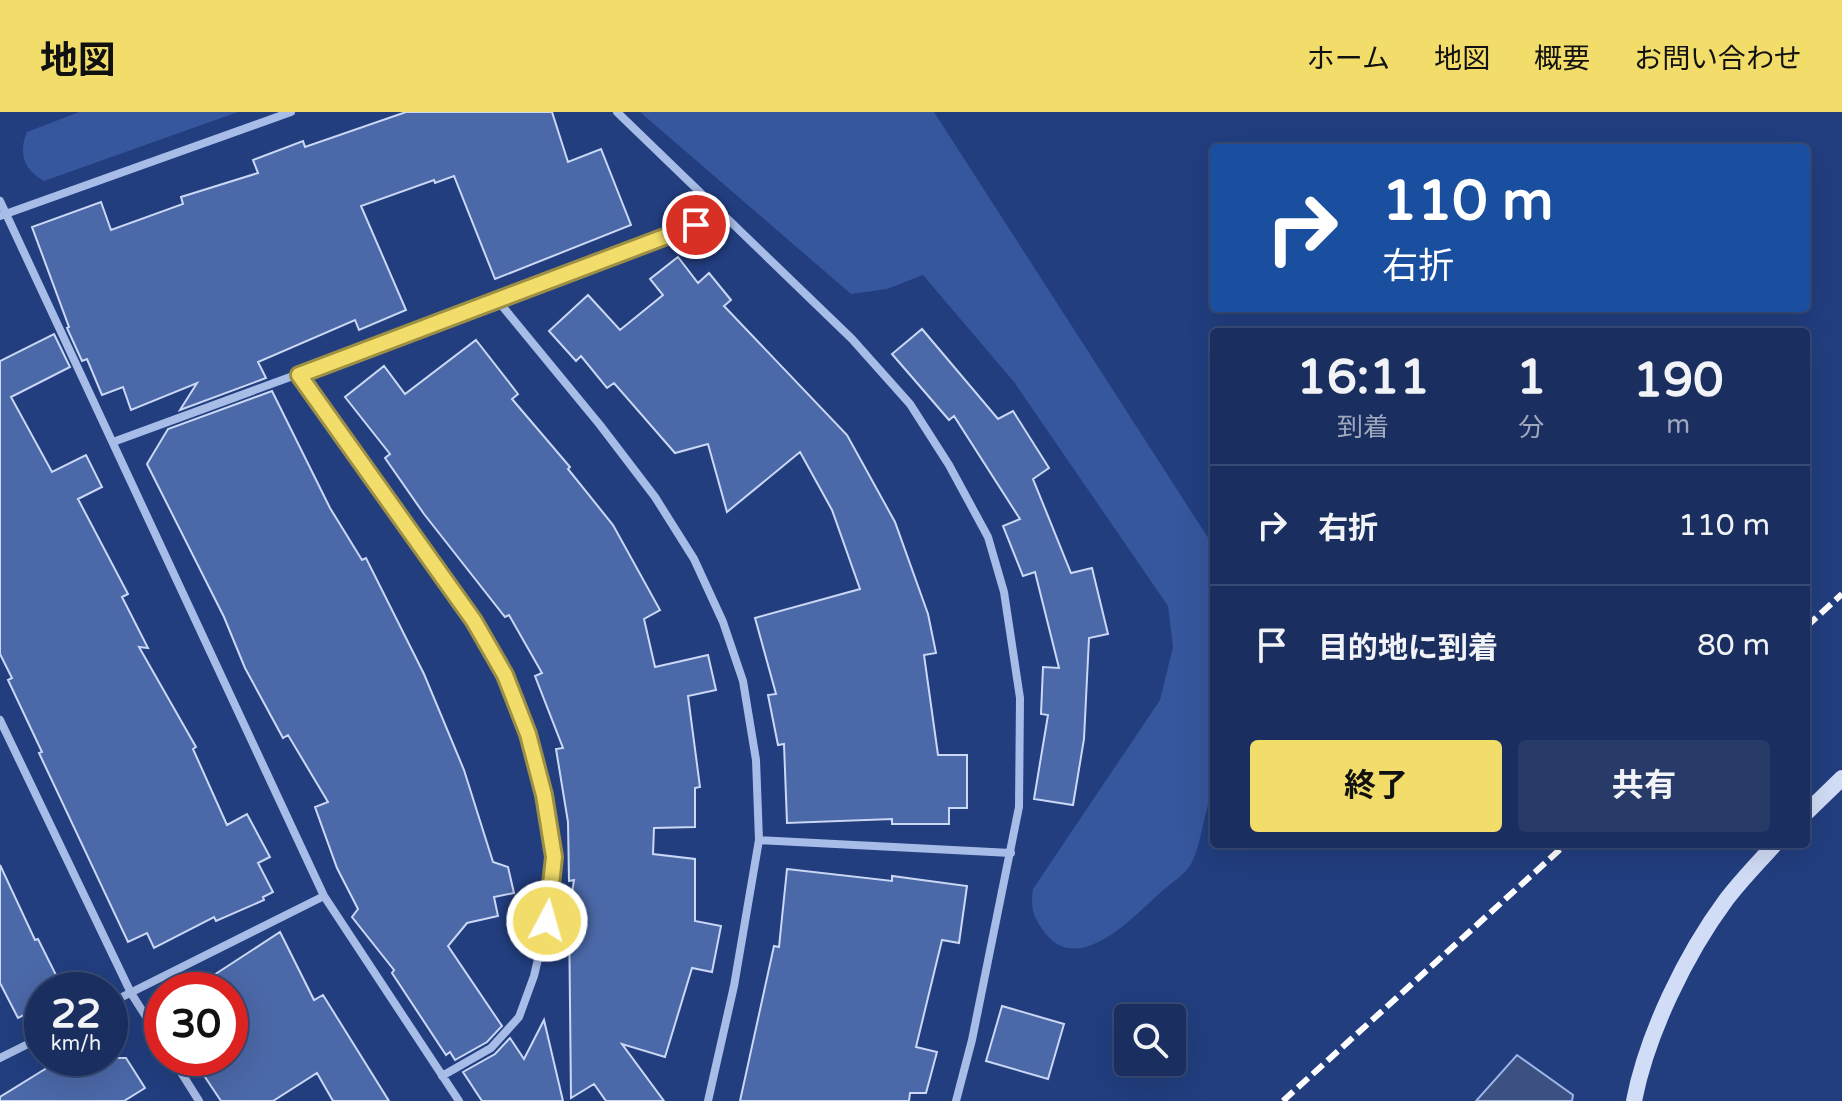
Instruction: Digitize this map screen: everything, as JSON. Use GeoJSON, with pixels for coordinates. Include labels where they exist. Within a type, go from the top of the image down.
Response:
{"type":"FeatureCollection","features":[{"type":"Feature","properties":{"kind":"street"},"geometry":{"type":"LineString","coordinates":[[3,215],[291,112]]}},
{"type":"Feature","properties":{"kind":"street"},"geometry":{"type":"LineString","coordinates":[[617,112],[852,339],[910,404],[949,465],[988,537],[1004,592],[1020,698],[1019,807],[956,1101]]}},
{"type":"Feature","properties":{"kind":"street"},"geometry":{"type":"LineString","coordinates":[[0,201],[3,215],[113,442],[324,896],[459,1101]]}},
{"type":"Feature","properties":{"kind":"street"},"geometry":{"type":"LineString","coordinates":[[113,442],[498,301],[724,214]]}},
{"type":"Feature","properties":{"kind":"street"},"geometry":{"type":"LineString","coordinates":[[498,301],[655,497],[694,559],[723,622],[743,681],[756,760],[759,840],[734,986],[708,1101]]}},
{"type":"Feature","properties":{"kind":"street"},"geometry":{"type":"LineString","coordinates":[[299,375],[474,621],[505,675],[528,734],[544,795],[554,857],[547,921],[534,976],[519,1017],[491,1048],[442,1076]]}},
{"type":"Feature","properties":{"kind":"street"},"geometry":{"type":"LineString","coordinates":[[0,720],[131,993],[144,1014]]}},
{"type":"Feature","properties":{"kind":"street"},"geometry":{"type":"LineString","coordinates":[[1810,809],[1842,778]]}},
{"type":"Feature","properties":{"kind":"street"},"geometry":{"type":"LineString","coordinates":[[759,840],[1011,853]]}},
{"type":"Feature","properties":{"kind":"street"},"geometry":{"type":"LineString","coordinates":[[1634,1101],[1656,1029],[1691,954],[1726,899],[1771,848]]}},
{"type":"Feature","properties":{"kind":"street"},"geometry":{"type":"LineString","coordinates":[[128,994],[324,896]]}},
{"type":"Feature","properties":{"kind":"street"},"geometry":{"type":"LineString","coordinates":[[0,1058],[24,1046]]}},
{"type":"Feature","properties":{"kind":"street"},"geometry":{"type":"LineString","coordinates":[[183,1076],[199,1101]]}},
{"type":"Feature","properties":{"kind":"shaded area"},"geometry":{"type":"Polygon","coordinates":[[[79,112],[238,112],[44,181],[37,177],[27,166],[23,154],[27,132],[79,112]]]}},
{"type":"Feature","properties":{"kind":"shaded area"},"geometry":{"type":"Polygon","coordinates":[[[640,112],[934,112],[1210,541],[1210,805],[1188,868],[1121,927],[1090,946],[1074,949],[1060,945],[1046,934],[1033,908],[1033,889],[1160,700],[1173,647],[1168,606],[1014,382],[923,275],[887,289],[851,294],[640,112]]]}},
{"type":"Feature","properties":{"kind":"shaded area"},"geometry":{"type":"Polygon","coordinates":[[[1517,1055],[1573,1095],[1572,1101],[1476,1101],[1517,1055]]]}},
{"type":"Feature","properties":{"kind":"building"},"geometry":{"type":"Polygon","coordinates":[[[406,112],[552,112],[568,162],[601,149],[631,225],[495,279],[454,176],[435,183],[434,180],[361,206],[406,310],[359,330],[355,320],[258,362],[266,378],[180,410],[197,383],[131,410],[123,387],[102,395],[87,359],[82,361],[67,328],[32,227],[101,202],[111,230],[183,204],[181,197],[258,173],[253,160],[303,141],[305,147],[406,112]]]}},
{"type":"Feature","properties":{"kind":"building"},"geometry":{"type":"Polygon","coordinates":[[[678,257],[698,283],[709,273],[731,300],[724,306],[847,435],[895,522],[928,614],[936,653],[924,655],[938,755],[967,755],[967,808],[949,808],[949,824],[892,824],[892,819],[787,823],[784,744],[778,745],[768,695],[776,694],[755,618],[860,589],[832,510],[800,452],[727,512],[708,444],[675,453],[614,383],[607,388],[581,356],[576,361],[549,331],[588,295],[620,330],[663,295],[650,279],[678,257]]]}},
{"type":"Feature","properties":{"kind":"building"},"geometry":{"type":"Polygon","coordinates":[[[922,329],[998,419],[1013,411],[1049,468],[1033,479],[1071,573],[1092,568],[1108,634],[1089,638],[1084,739],[1073,805],[1034,799],[1048,715],[1041,714],[1043,667],[1059,668],[1035,572],[1023,576],[1003,526],[1020,519],[954,416],[949,420],[892,354],[922,329]]]}},
{"type":"Feature","properties":{"kind":"building"},"geometry":{"type":"Polygon","coordinates":[[[54,334],[70,367],[11,397],[52,472],[86,455],[102,487],[78,499],[128,594],[122,597],[148,648],[139,647],[196,747],[193,749],[227,825],[247,814],[270,857],[258,863],[273,892],[263,897],[264,900],[216,921],[214,917],[154,948],[147,933],[128,942],[39,753],[42,752],[8,680],[12,678],[0,654],[0,361],[54,334]]]}},
{"type":"Feature","properties":{"kind":"building"},"geometry":{"type":"Polygon","coordinates":[[[476,340],[518,394],[512,399],[570,467],[568,469],[613,525],[660,610],[644,619],[655,667],[708,655],[716,690],[688,696],[700,787],[695,788],[695,827],[654,828],[653,854],[695,859],[695,921],[721,926],[712,972],[692,968],[665,1057],[622,1044],[664,1101],[606,1101],[594,1084],[571,1098],[569,911],[574,880],[569,881],[568,822],[556,749],[563,748],[535,676],[542,673],[509,615],[505,617],[424,514],[385,458],[390,454],[345,397],[384,366],[405,394],[476,340]]]}},
{"type":"Feature","properties":{"kind":"building"},"geometry":{"type":"Polygon","coordinates":[[[272,391],[330,508],[362,560],[366,558],[424,674],[464,770],[493,862],[508,867],[514,893],[494,897],[498,916],[467,923],[448,946],[502,1026],[487,1042],[455,1060],[450,1052],[446,1055],[392,973],[394,970],[352,917],[358,909],[337,868],[315,807],[328,802],[288,735],[283,738],[245,668],[224,617],[147,464],[168,429],[272,391]]]}},
{"type":"Feature","properties":{"kind":"building"},"geometry":{"type":"Polygon","coordinates":[[[0,865],[35,940],[38,939],[54,972],[24,972],[24,1015],[18,1018],[0,983],[0,865]]]}},
{"type":"Feature","properties":{"kind":"building"},"geometry":{"type":"Polygon","coordinates":[[[787,869],[892,881],[892,876],[967,886],[959,943],[942,940],[916,1047],[937,1052],[926,1093],[910,1093],[909,1101],[740,1101],[774,946],[779,947],[787,869]]]}},
{"type":"Feature","properties":{"kind":"building"},"geometry":{"type":"Polygon","coordinates":[[[280,932],[314,1000],[323,995],[389,1101],[333,1101],[317,1073],[273,1101],[221,1101],[204,1076],[248,1076],[248,972],[219,972],[280,932]]]}},
{"type":"Feature","properties":{"kind":"building"},"geometry":{"type":"Polygon","coordinates":[[[1002,1006],[1064,1024],[1048,1079],[986,1061],[1002,1006]]]}},
{"type":"Feature","properties":{"kind":"building"},"geometry":{"type":"Polygon","coordinates":[[[544,1020],[563,1101],[482,1101],[463,1072],[495,1054],[510,1038],[524,1059],[544,1020]]]}},
{"type":"Feature","properties":{"kind":"building"},"geometry":{"type":"Polygon","coordinates":[[[128,1061],[145,1088],[124,1101],[0,1101],[0,1097],[34,1076],[128,1076],[128,1061]]]}},
{"type":"Feature","properties":{"kind":"railway"},"geometry":{"type":"LineString","coordinates":[[1810,623],[1842,594]]}},
{"type":"Feature","properties":{"kind":"railway"},"geometry":{"type":"LineString","coordinates":[[1283,1101],[1562,848]]}},
{"type":"Feature","properties":{"kind":"route"},"geometry":{"type":"LineString","coordinates":[[547,921],[554,857],[544,795],[528,734],[505,675],[474,621],[299,375],[696,225]]}}]}
